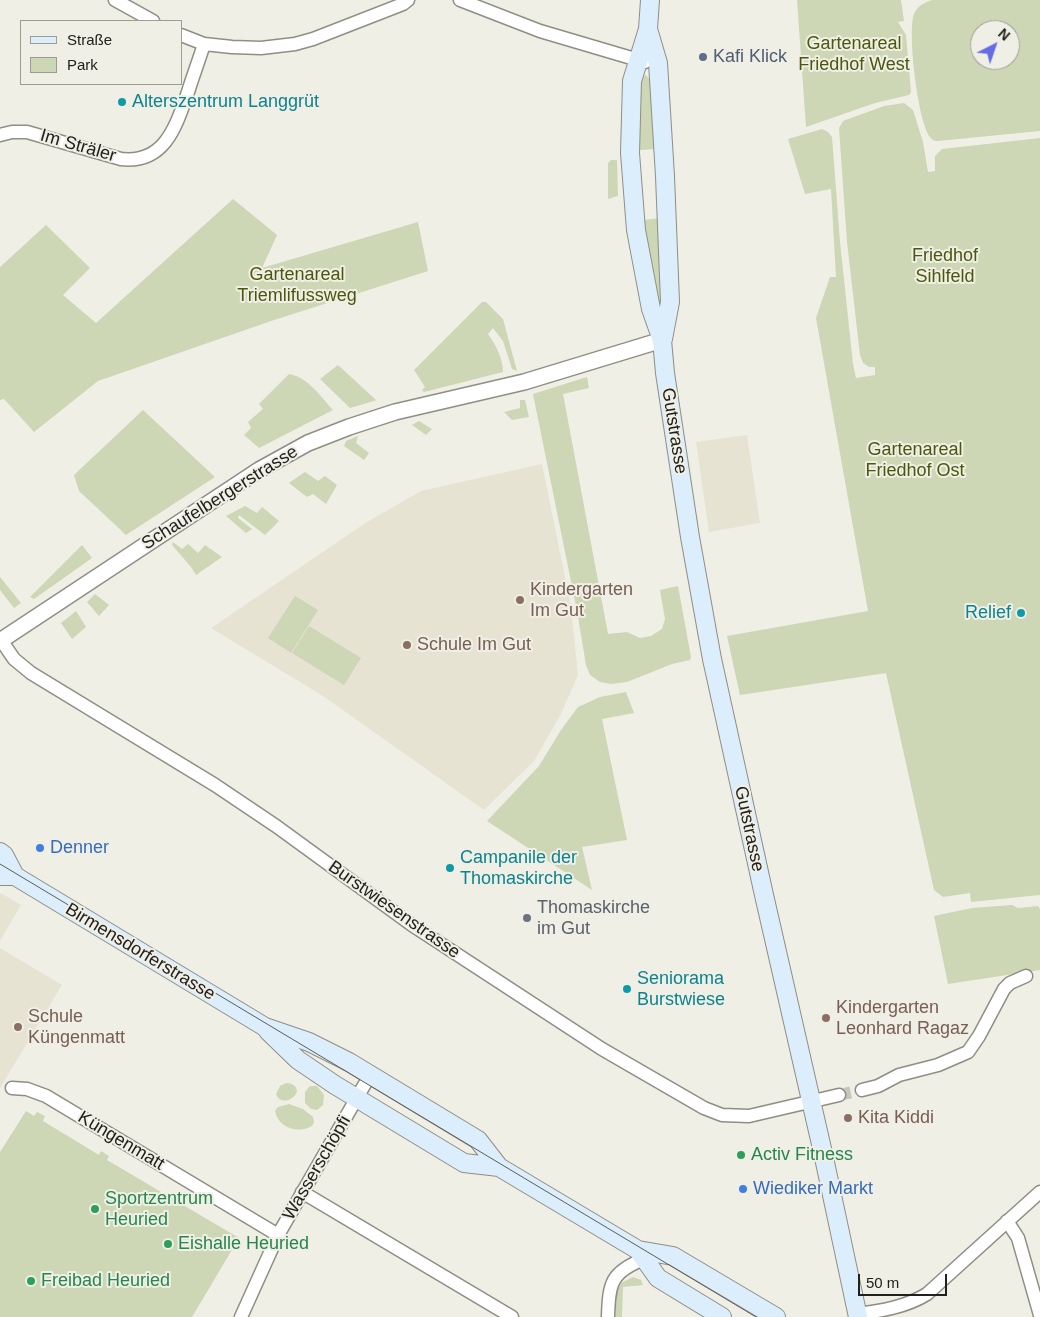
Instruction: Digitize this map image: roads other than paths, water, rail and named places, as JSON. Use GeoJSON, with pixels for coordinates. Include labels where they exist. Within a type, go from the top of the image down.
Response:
{"type":"FeatureCollection","features":[{"type":"Feature","properties":{"kind":"main road","name":"Gutstrasse"},"geometry":{"type":"LineString","coordinates":[[650,0],[648,30],[632,81],[630,154],[634,214],[651,309],[662,340],[665,373],[690,537],[712,659],[812,1102],[853,1292],[856,1316]]}},
{"type":"Feature","properties":{"kind":"main road","name":"Gutstrasse"},"geometry":{"type":"LineString","coordinates":[[648,30],[658,63],[666,195],[670,302],[662,340]]}},
{"type":"Feature","properties":{"kind":"main road","name":"Birmensdorferstrasse"},"geometry":{"type":"LineString","coordinates":[[0,852],[4,855],[7,876],[265,1027],[309,1042],[370,1075],[478,1140],[499,1167],[641,1255],[658,1278],[722,1317]]}},
{"type":"Feature","properties":{"kind":"main road","name":"Birmensdorferstrasse"},"geometry":{"type":"LineString","coordinates":[[265,1027],[298,1060],[464,1163],[499,1167]]}},
{"type":"Feature","properties":{"kind":"main road","name":"Birmensdorferstrasse"},"geometry":{"type":"LineString","coordinates":[[641,1255],[673,1256],[776,1317]]}},
{"type":"Feature","properties":{"kind":"street"},"geometry":{"type":"LineString","coordinates":[[115,0],[151,20]]}},
{"type":"Feature","properties":{"kind":"street"},"geometry":{"type":"LineString","coordinates":[[182,35],[204,44],[260,48],[295,44],[403,4],[408,0]]}},
{"type":"Feature","properties":{"kind":"street"},"geometry":{"type":"LineString","coordinates":[[460,0],[540,31],[638,61],[658,63]]}},
{"type":"Feature","properties":{"kind":"street","name":"Im Sträler"},"geometry":{"type":"LineString","coordinates":[[0,135],[12,132],[28,132],[121,159],[144,158],[160,147],[176,128],[204,44]]}},
{"type":"Feature","properties":{"kind":"street","name":"Schaufelbergerstrasse"},"geometry":{"type":"LineString","coordinates":[[0,641],[259,470],[308,443],[395,412],[524,382],[662,340]]}},
{"type":"Feature","properties":{"kind":"street","name":"Burstwiesenstrasse"},"geometry":{"type":"LineString","coordinates":[[0,641],[14,659],[31,673],[215,786],[276,826],[412,924],[602,1049],[676,1093],[704,1108],[732,1116],[750,1116],[838,1095]]}},
{"type":"Feature","properties":{"kind":"street"},"geometry":{"type":"LineString","coordinates":[[862,1090],[878,1086],[899,1075],[938,1065],[968,1052],[979,1036],[1004,989],[1010,982],[1026,976]]}},
{"type":"Feature","properties":{"kind":"street","name":"Wasserschöpfi"},"geometry":{"type":"LineString","coordinates":[[241,1317],[278,1235],[370,1075]]}},
{"type":"Feature","properties":{"kind":"street","name":"Küngenmatt"},"geometry":{"type":"LineString","coordinates":[[12,1088],[27,1089],[46,1096],[278,1235]]}},
{"type":"Feature","properties":{"kind":"street"},"geometry":{"type":"LineString","coordinates":[[302,1192],[512,1317]]}},
{"type":"Feature","properties":{"kind":"street"},"geometry":{"type":"LineString","coordinates":[[856,1316],[916,1301],[927,1294],[1040,1192]]}},
{"type":"Feature","properties":{"kind":"street"},"geometry":{"type":"LineString","coordinates":[[1007,1221],[1018,1238],[1040,1315]]}},
{"type":"Feature","properties":{"kind":"street"},"geometry":{"type":"LineString","coordinates":[[608,1317],[612,1284],[615,1278],[641,1255]]}},
{"type":"Feature","properties":{"kind":"tunnel"},"geometry":{"type":"LineString","coordinates":[[839,1095],[862,1090]]}},
{"type":"Feature","properties":{"kind":"tram line"},"geometry":{"type":"LineString","coordinates":[[0,864],[756,1317]]}},
{"type":"Feature","properties":{"kind":"place","name":"Kafi Klick"},"geometry":{"type":"Point","coordinates":[703,57]}},
{"type":"Feature","properties":{"kind":"place","name":"Alterszentrum Langgrüt"},"geometry":{"type":"Point","coordinates":[122,102]}},
{"type":"Feature","properties":{"kind":"place","name":"Kindergarten Im Gut"},"geometry":{"type":"Point","coordinates":[520,600]}},
{"type":"Feature","properties":{"kind":"place","name":"Relief"},"geometry":{"type":"Point","coordinates":[1021,613]}},
{"type":"Feature","properties":{"kind":"place","name":"Schule Im Gut"},"geometry":{"type":"Point","coordinates":[407,645]}},
{"type":"Feature","properties":{"kind":"place","name":"Denner"},"geometry":{"type":"Point","coordinates":[40,848]}},
{"type":"Feature","properties":{"kind":"place","name":"Campanile der Thomaskirche"},"geometry":{"type":"Point","coordinates":[450,868]}},
{"type":"Feature","properties":{"kind":"place","name":"Thomaskirche im Gut"},"geometry":{"type":"Point","coordinates":[527,918]}},
{"type":"Feature","properties":{"kind":"place","name":"Seniorama Burstwiese"},"geometry":{"type":"Point","coordinates":[627,989]}},
{"type":"Feature","properties":{"kind":"place","name":"Kindergarten Leonhard Ragaz"},"geometry":{"type":"Point","coordinates":[826,1018]}},
{"type":"Feature","properties":{"kind":"place","name":"Schule Küngenmatt"},"geometry":{"type":"Point","coordinates":[18,1027]}},
{"type":"Feature","properties":{"kind":"place","name":"Kita Kiddi"},"geometry":{"type":"Point","coordinates":[848,1118]}},
{"type":"Feature","properties":{"kind":"place","name":"Activ Fitness"},"geometry":{"type":"Point","coordinates":[741,1155]}},
{"type":"Feature","properties":{"kind":"place","name":"Wiediker Markt"},"geometry":{"type":"Point","coordinates":[743,1189]}},
{"type":"Feature","properties":{"kind":"place","name":"Sportzentrum Heuried"},"geometry":{"type":"Point","coordinates":[95,1209]}},
{"type":"Feature","properties":{"kind":"place","name":"Eishalle Heuried"},"geometry":{"type":"Point","coordinates":[168,1244]}},
{"type":"Feature","properties":{"kind":"place","name":"Freibad Heuried"},"geometry":{"type":"Point","coordinates":[31,1281]}},
{"type":"Feature","properties":{"kind":"park label","name":"Gartenareal Friedhof West"},"geometry":{"type":"Point","coordinates":[854,54]}},
{"type":"Feature","properties":{"kind":"park label","name":"Friedhof Sihlfeld"},"geometry":{"type":"Point","coordinates":[945,266]}},
{"type":"Feature","properties":{"kind":"park label","name":"Gartenareal Triemlifussweg"},"geometry":{"type":"Point","coordinates":[297,285]}},
{"type":"Feature","properties":{"kind":"park label","name":"Gartenareal Friedhof Ost"},"geometry":{"type":"Point","coordinates":[915,460]}}]}
